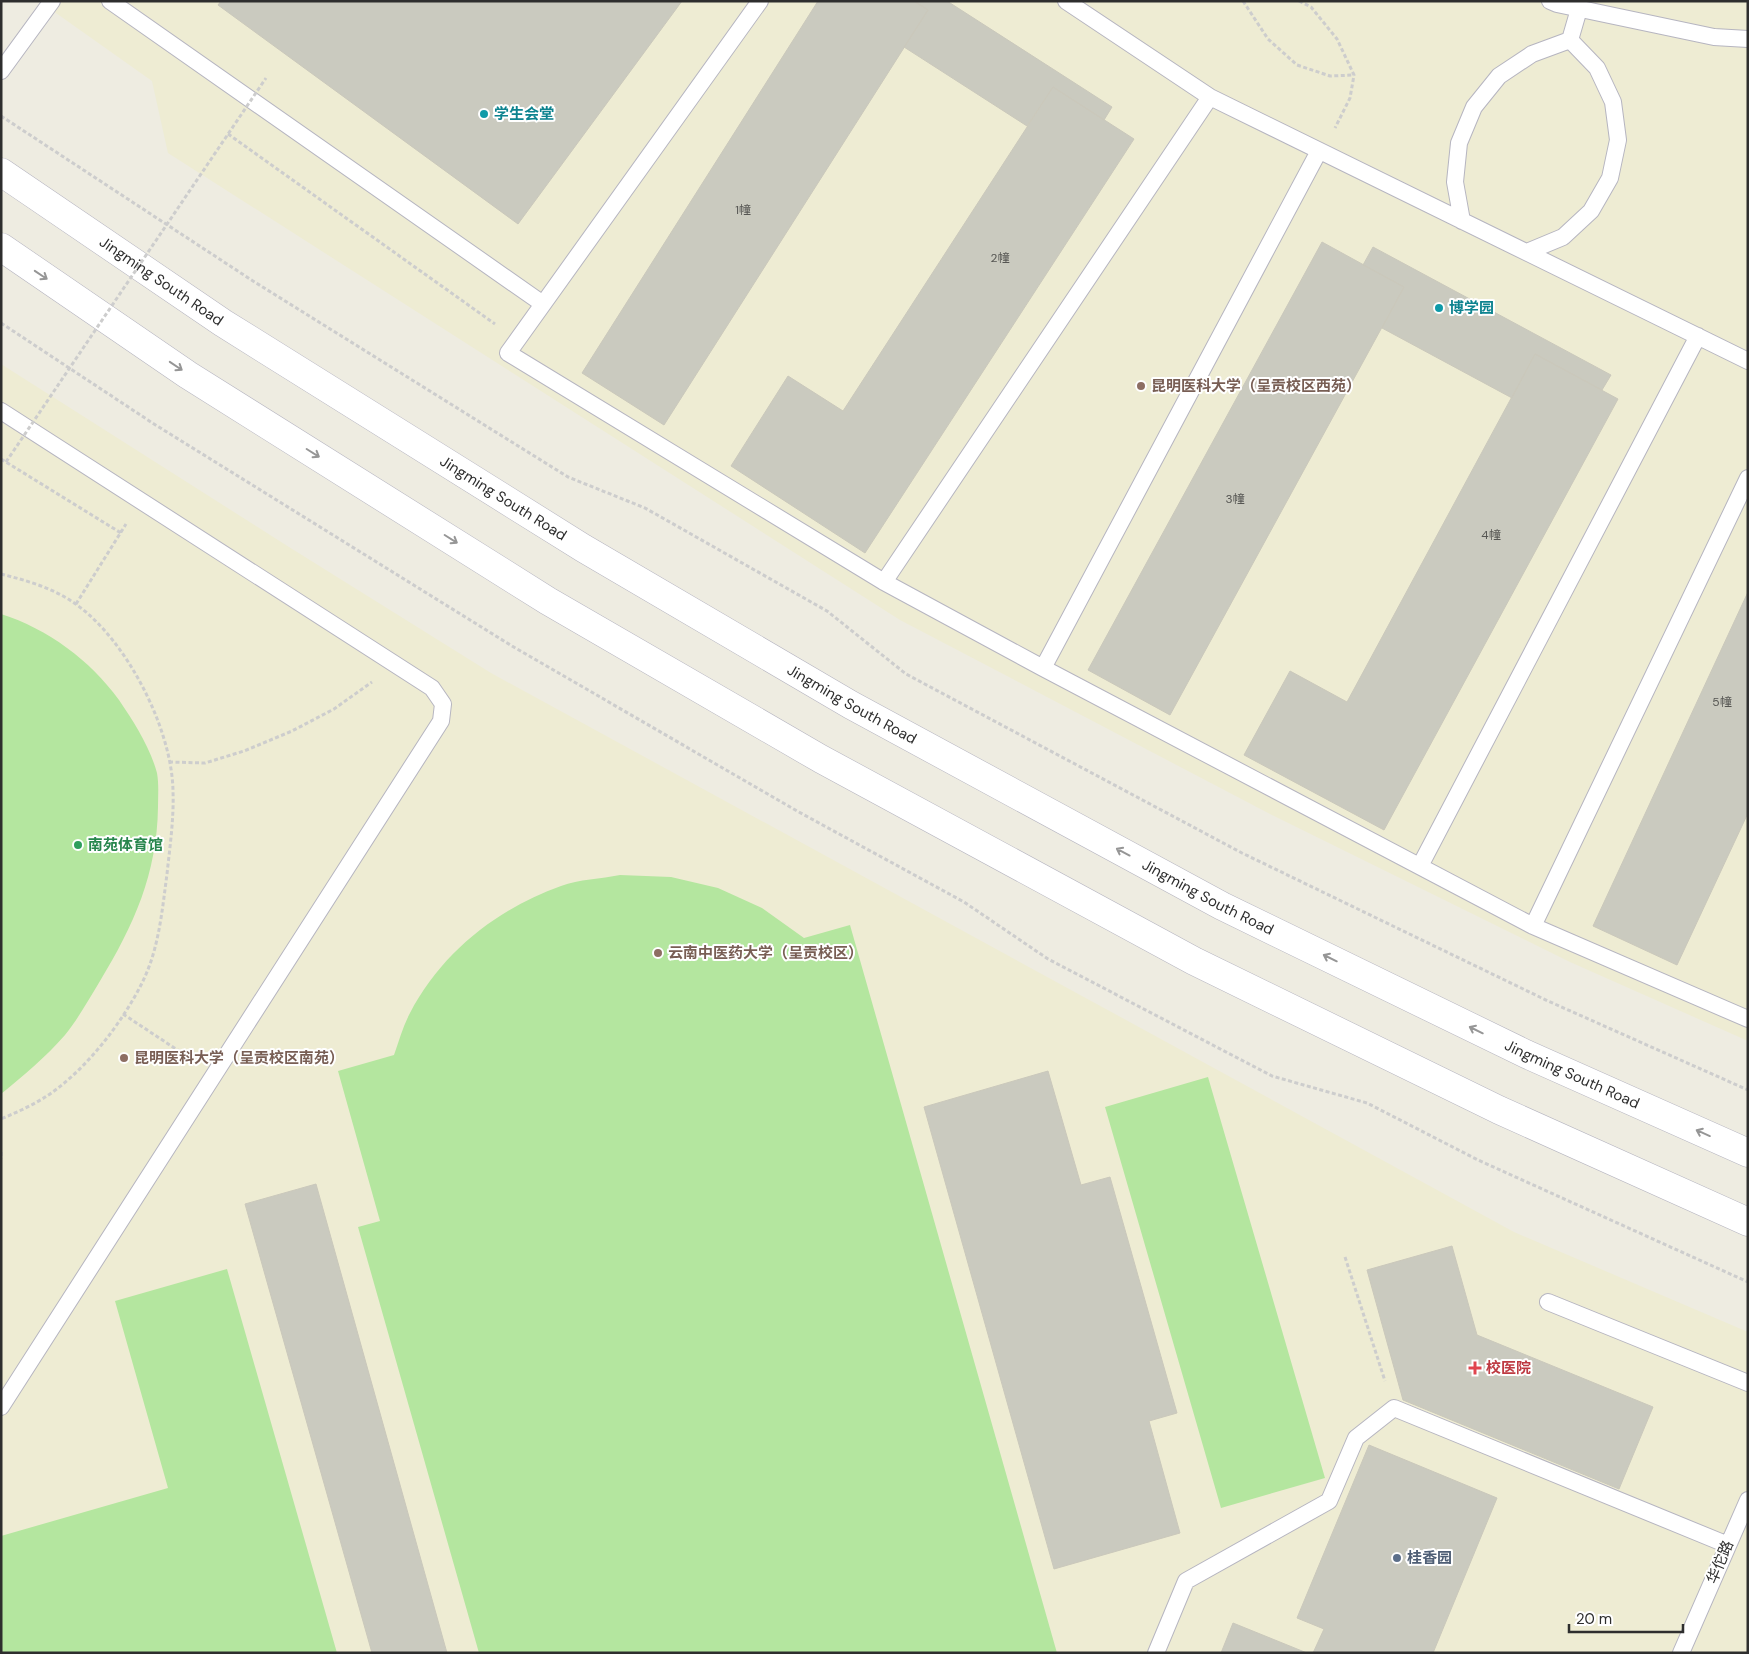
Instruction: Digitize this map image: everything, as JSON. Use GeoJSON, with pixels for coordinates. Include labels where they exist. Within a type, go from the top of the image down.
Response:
{"type":"FeatureCollection","features":[{"type":"Feature","properties":{"kind":"street","name":"Jingming South Road"},"geometry":{"type":"LineString","coordinates":[[1,172],[223,323],[583,548],[851,705],[1222,906],[1526,1054],[1748,1153]]}},
{"type":"Feature","properties":{"kind":"street"},"geometry":{"type":"LineString","coordinates":[[1,247],[188,375],[548,601],[820,759],[1194,961],[1499,1110],[1748,1222]]}},
{"type":"Feature","properties":{"kind":"lane"},"geometry":{"type":"LineString","coordinates":[[1,71],[52,1]]}},
{"type":"Feature","properties":{"kind":"lane"},"geometry":{"type":"LineString","coordinates":[[110,1],[543,304]]}},
{"type":"Feature","properties":{"kind":"lane"},"geometry":{"type":"LineString","coordinates":[[760,1],[508,353],[884,582],[1043,668],[1533,926],[1748,1019]]}},
{"type":"Feature","properties":{"kind":"lane"},"geometry":{"type":"LineString","coordinates":[[1066,1],[1210,97],[1748,361]]}},
{"type":"Feature","properties":{"kind":"lane"},"geometry":{"type":"LineString","coordinates":[[1550,1],[1578,9],[1714,37],[1748,39]]}},
{"type":"Feature","properties":{"kind":"lane"},"geometry":{"type":"LineString","coordinates":[[1570,40],[1578,9]]}},
{"type":"Feature","properties":{"kind":"lane"},"geometry":{"type":"LineString","coordinates":[[1462,221],[1455,182],[1459,143],[1474,107],[1499,76],[1532,54],[1570,40]]}},
{"type":"Feature","properties":{"kind":"lane"},"geometry":{"type":"LineString","coordinates":[[1528,252],[1562,237],[1591,211],[1610,178],[1618,140],[1613,102],[1597,68],[1570,40]]}},
{"type":"Feature","properties":{"kind":"lane"},"geometry":{"type":"LineString","coordinates":[[884,582],[1210,97]]}},
{"type":"Feature","properties":{"kind":"lane"},"geometry":{"type":"LineString","coordinates":[[1043,668],[1319,151]]}},
{"type":"Feature","properties":{"kind":"lane"},"geometry":{"type":"LineString","coordinates":[[1420,866],[1698,336]]}},
{"type":"Feature","properties":{"kind":"lane"},"geometry":{"type":"LineString","coordinates":[[1,411],[432,688],[443,704],[441,720],[1,1407]]}},
{"type":"Feature","properties":{"kind":"lane"},"geometry":{"type":"LineString","coordinates":[[1533,926],[1748,478]]}},
{"type":"Feature","properties":{"kind":"lane"},"geometry":{"type":"LineString","coordinates":[[1548,1302],[1748,1383]]}},
{"type":"Feature","properties":{"kind":"lane"},"geometry":{"type":"LineString","coordinates":[[1156,1653],[1186,1581],[1329,1501],[1356,1438],[1394,1408],[1728,1545]]}},
{"type":"Feature","properties":{"kind":"lane","name":"华佗路"},"geometry":{"type":"LineString","coordinates":[[1681,1653],[1748,1500]]}},
{"type":"Feature","properties":{"kind":"path"},"geometry":{"type":"LineString","coordinates":[[1243,1],[1268,39],[1297,64],[1330,76],[1354,75]]}},
{"type":"Feature","properties":{"kind":"path"},"geometry":{"type":"LineString","coordinates":[[1299,1],[1311,7],[1338,38],[1354,75],[1350,98],[1337,125],[1319,151]]}},
{"type":"Feature","properties":{"kind":"path"},"geometry":{"type":"LineString","coordinates":[[6,462],[266,78]]}},
{"type":"Feature","properties":{"kind":"path"},"geometry":{"type":"LineString","coordinates":[[1,116],[252,281],[568,478],[646,508],[827,611],[906,674],[1242,853],[1548,1001],[1748,1090]]}},
{"type":"Feature","properties":{"kind":"path"},"geometry":{"type":"LineString","coordinates":[[228,134],[518,340]]}},
{"type":"Feature","properties":{"kind":"path"},"geometry":{"type":"LineString","coordinates":[[1,323],[163,429],[512,646],[797,811],[964,902],[1048,959],[1272,1076],[1367,1103],[1478,1160],[1748,1282]]}},
{"type":"Feature","properties":{"kind":"path"},"geometry":{"type":"LineString","coordinates":[[1,459],[121,533]]}},
{"type":"Feature","properties":{"kind":"path"},"geometry":{"type":"LineString","coordinates":[[76,604],[141,501]]}},
{"type":"Feature","properties":{"kind":"path"},"geometry":{"type":"LineString","coordinates":[[1,574],[43,585],[76,604],[99,623],[121,650],[143,689],[168,751],[173,790],[171,837],[163,909],[156,948],[142,984],[104,1042],[81,1069],[42,1099],[1,1119]]}},
{"type":"Feature","properties":{"kind":"path"},"geometry":{"type":"LineString","coordinates":[[169,762],[205,763],[244,751],[292,731],[334,709],[373,681],[386,659]]}},
{"type":"Feature","properties":{"kind":"path"},"geometry":{"type":"LineString","coordinates":[[123,1014],[214,1074]]}},
{"type":"Feature","properties":{"kind":"path"},"geometry":{"type":"LineString","coordinates":[[1,1152],[1,1159]]}},
{"type":"Feature","properties":{"kind":"path"},"geometry":{"type":"LineString","coordinates":[[1345,1257],[1394,1408]]}},
{"type":"Feature","properties":{"kind":"shaded area","name":"昆明医科大学（呈贡校区西苑）"},"geometry":{"type":"Polygon","coordinates":[[[39,1],[1748,1],[1748,1041],[1570,962],[1270,814],[900,620],[168,153],[152,81],[39,1]]]}},
{"type":"Feature","properties":{"kind":"shaded area","name":"云南中医药大学（呈贡校区）"},"geometry":{"type":"Polygon","coordinates":[[[1,364],[491,673],[1514,1232],[1748,1332],[1748,1653],[1,1653],[1,364]]]}},
{"type":"Feature","properties":{"kind":"green space","name":"南苑体育馆"},"geometry":{"type":"Polygon","coordinates":[[[1,614],[18,620],[51,637],[81,659],[108,685],[136,726],[154,763],[158,781],[158,807],[157,831],[148,877],[133,919],[123,940],[88,1002],[65,1035],[42,1059],[1,1094],[1,614]]]}},
{"type":"Feature","properties":{"kind":"green space"},"geometry":{"type":"Polygon","coordinates":[[[620,875],[671,877],[718,888],[762,908],[804,938],[850,925],[1057,1653],[479,1653],[358,1227],[380,1221],[338,1071],[394,1055],[403,1028],[423,991],[455,952],[494,920],[515,907],[561,886],[583,880],[620,875]]]}},
{"type":"Feature","properties":{"kind":"green space"},"geometry":{"type":"Polygon","coordinates":[[[1208,1077],[1325,1478],[1221,1508],[1105,1107],[1208,1077]]]}},
{"type":"Feature","properties":{"kind":"green space"},"geometry":{"type":"Polygon","coordinates":[[[227,1269],[337,1653],[1,1653],[1,1536],[168,1488],[115,1301],[227,1269]]]}},
{"type":"Feature","properties":{"kind":"building","name":"学生会堂"},"geometry":{"type":"Polygon","coordinates":[[[221,1],[682,1],[518,224],[218,5],[221,1]]]}},
{"type":"Feature","properties":{"kind":"building"},"geometry":{"type":"Polygon","coordinates":[[[818,1],[914,1],[928,10],[664,425],[582,373],[818,1]]]}},
{"type":"Feature","properties":{"kind":"building"},"geometry":{"type":"Polygon","coordinates":[[[914,1],[947,1],[1112,107],[1104,120],[1053,87],[1027,126],[904,47],[928,10],[914,1]]]}},
{"type":"Feature","properties":{"kind":"building"},"geometry":{"type":"Polygon","coordinates":[[[1053,87],[1134,139],[865,553],[731,466],[788,376],[843,411],[1053,87]]]}},
{"type":"Feature","properties":{"kind":"building"},"geometry":{"type":"Polygon","coordinates":[[[1322,242],[1404,287],[1170,715],[1088,670],[1322,242]]]}},
{"type":"Feature","properties":{"kind":"building","name":"博学园"},"geometry":{"type":"Polygon","coordinates":[[[1373,247],[1611,375],[1602,390],[1535,354],[1512,398],[1382,328],[1404,287],[1363,265],[1373,247]]]}},
{"type":"Feature","properties":{"kind":"building"},"geometry":{"type":"Polygon","coordinates":[[[1535,354],[1618,399],[1384,830],[1244,755],[1290,671],[1347,702],[1535,354]]]}},
{"type":"Feature","properties":{"kind":"building"},"geometry":{"type":"Polygon","coordinates":[[[1748,592],[1748,813],[1677,965],[1593,926],[1748,592]]]}},
{"type":"Feature","properties":{"kind":"building"},"geometry":{"type":"Polygon","coordinates":[[[1048,1071],[1081,1185],[1110,1177],[1177,1413],[1149,1421],[1180,1533],[1054,1569],[924,1107],[1048,1071]]]}},
{"type":"Feature","properties":{"kind":"building"},"geometry":{"type":"Polygon","coordinates":[[[316,1184],[447,1653],[372,1653],[245,1204],[316,1184]]]}},
{"type":"Feature","properties":{"kind":"building","name":"校医院"},"geometry":{"type":"Polygon","coordinates":[[[1452,1246],[1477,1335],[1653,1407],[1619,1489],[1403,1400],[1367,1270],[1452,1246]]]}},
{"type":"Feature","properties":{"kind":"building","name":"桂香园"},"geometry":{"type":"Polygon","coordinates":[[[1369,1445],[1497,1498],[1433,1653],[1313,1653],[1324,1629],[1297,1618],[1369,1445]]]}},
{"type":"Feature","properties":{"kind":"building"},"geometry":{"type":"Polygon","coordinates":[[[1233,1623],[1307,1653],[1221,1653],[1233,1623]]]}},
{"type":"Feature","properties":{"kind":"place","name":"学生会堂"},"geometry":{"type":"Point","coordinates":[484,114]}},
{"type":"Feature","properties":{"kind":"place","name":"博学园"},"geometry":{"type":"Point","coordinates":[1439,308]}},
{"type":"Feature","properties":{"kind":"place","name":"昆明医科大学（呈贡校区西苑）"},"geometry":{"type":"Point","coordinates":[1141,386]}},
{"type":"Feature","properties":{"kind":"place","name":"南苑体育馆"},"geometry":{"type":"Point","coordinates":[78,845]}},
{"type":"Feature","properties":{"kind":"place","name":"云南中医药大学（呈贡校区）"},"geometry":{"type":"Point","coordinates":[658,953]}},
{"type":"Feature","properties":{"kind":"place","name":"昆明医科大学（呈贡校区南苑）"},"geometry":{"type":"Point","coordinates":[124,1058]}},
{"type":"Feature","properties":{"kind":"place","name":"校医院"},"geometry":{"type":"Point","coordinates":[1475,1368]}},
{"type":"Feature","properties":{"kind":"place","name":"桂香园"},"geometry":{"type":"Point","coordinates":[1397,1558]}}]}
